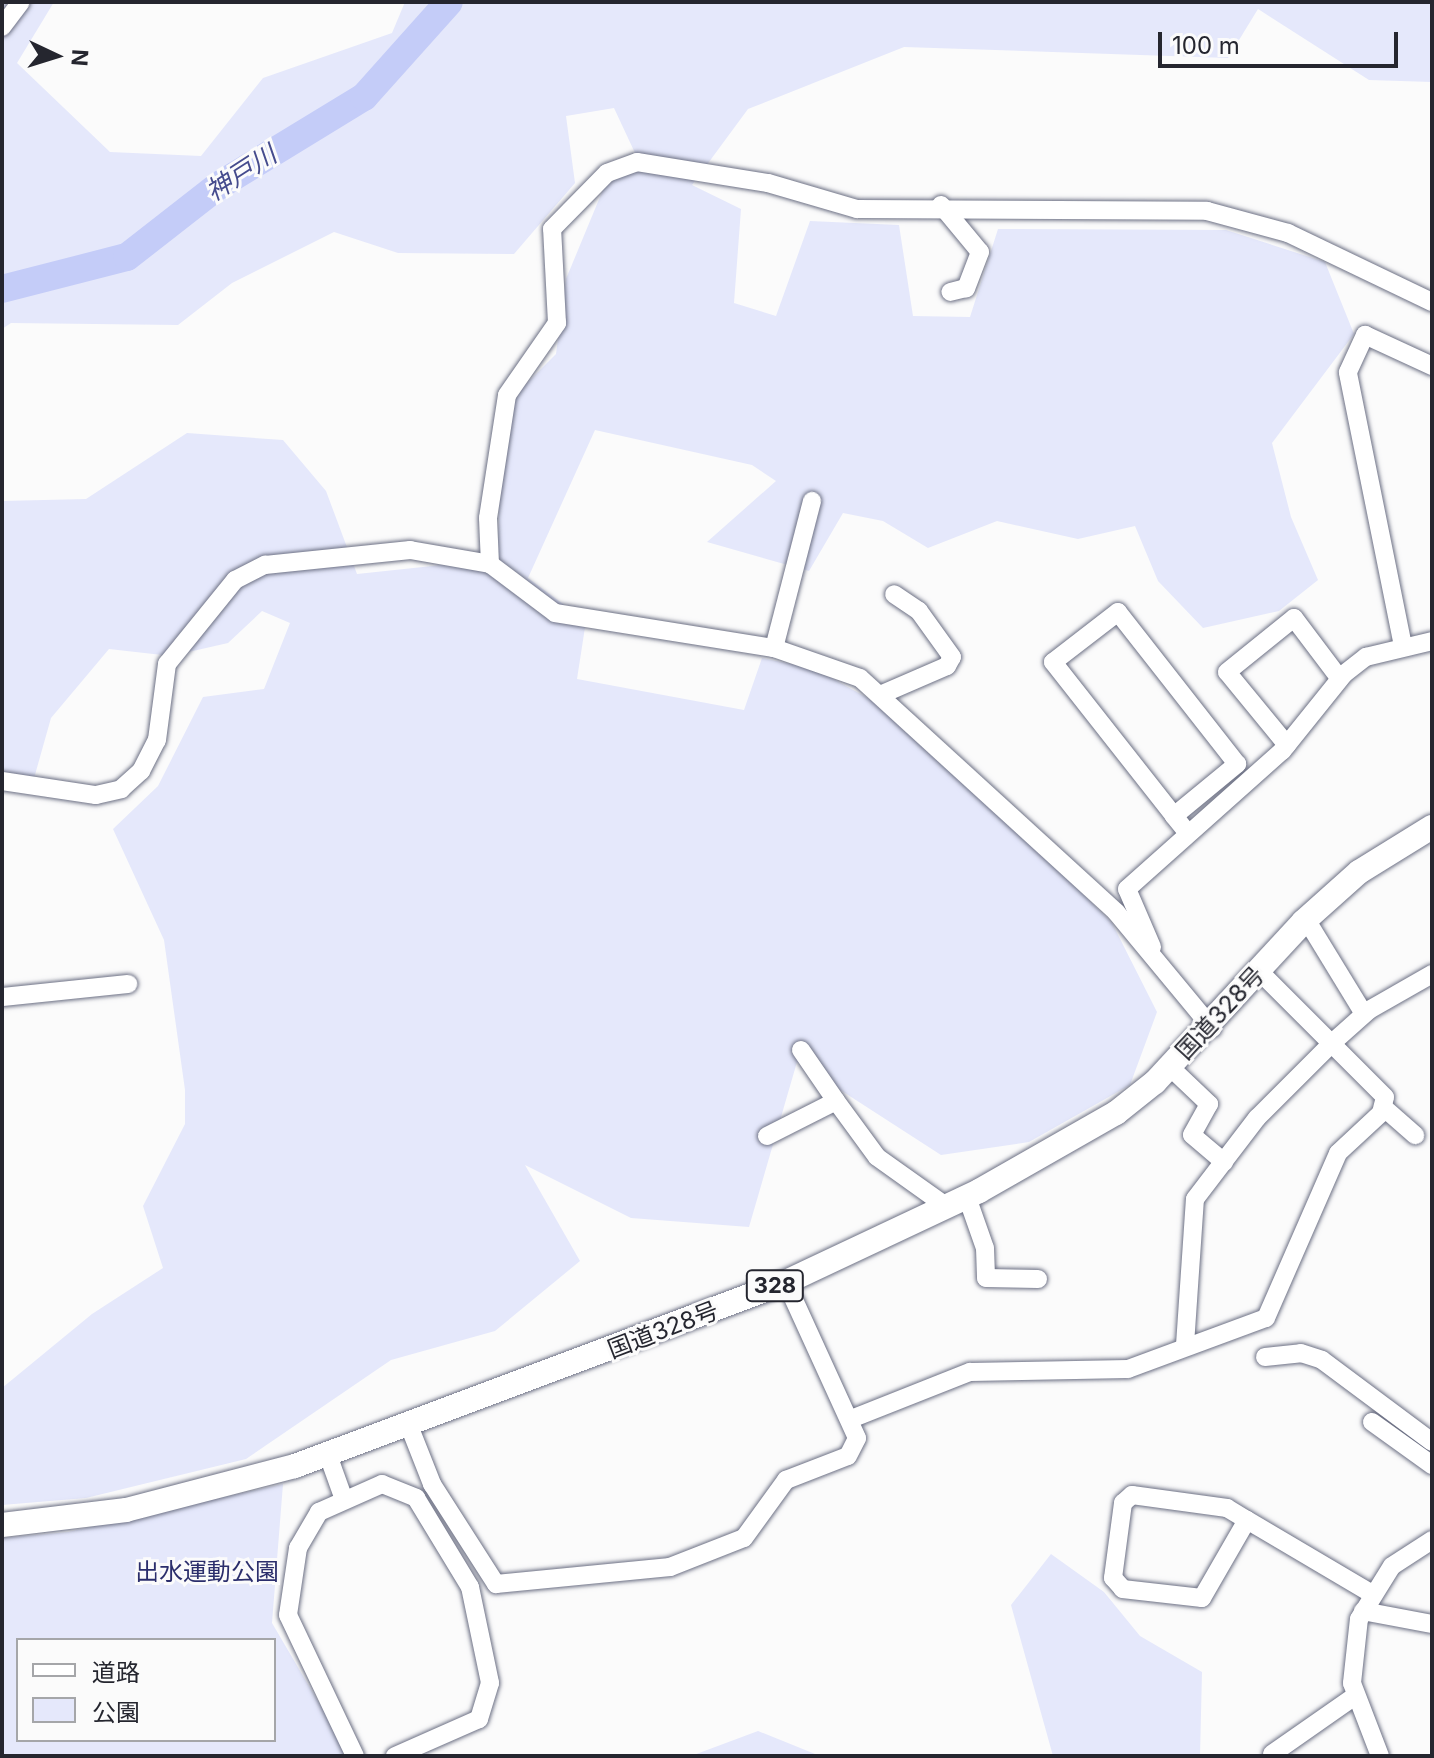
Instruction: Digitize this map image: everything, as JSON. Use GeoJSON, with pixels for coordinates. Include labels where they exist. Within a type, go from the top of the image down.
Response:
{"type":"FeatureCollection","features":[{"type":"Feature","properties":{"kind":"highway","name":"国道328号"},"geometry":{"type":"LineString","coordinates":[[2,1525],[126,1510],[328,1455],[786,1282],[957,1202],[1116,1113],[1212,1028],[1306,919],[1359,872],[1432,827]]}},
{"type":"Feature","properties":{"kind":"street"},"geometry":{"type":"LineString","coordinates":[[2,27],[21,2]]}},
{"type":"Feature","properties":{"kind":"street"},"geometry":{"type":"LineString","coordinates":[[490,564],[488,518],[507,395],[557,323],[552,229],[607,173],[637,162],[677,165],[857,209],[941,205],[1207,211],[1288,233],[1432,302]]}},
{"type":"Feature","properties":{"kind":"street"},"geometry":{"type":"LineString","coordinates":[[941,205],[980,252],[976,275],[950,292]]}},
{"type":"Feature","properties":{"kind":"street"},"geometry":{"type":"LineString","coordinates":[[1403,646],[1348,372],[1365,335],[1432,366]]}},
{"type":"Feature","properties":{"kind":"street"},"geometry":{"type":"LineString","coordinates":[[774,648],[812,501]]}},
{"type":"Feature","properties":{"kind":"street"},"geometry":{"type":"LineString","coordinates":[[2,781],[96,795],[121,789],[141,771],[157,740],[167,664],[235,580],[265,565],[410,550],[490,564],[555,613],[774,648],[837,664],[880,695],[1079,875],[1155,957],[1212,1028]]}},
{"type":"Feature","properties":{"kind":"street"},"geometry":{"type":"LineString","coordinates":[[880,695],[952,657],[919,611],[894,594]]}},
{"type":"Feature","properties":{"kind":"street"},"geometry":{"type":"LineString","coordinates":[[1174,816],[1237,764],[1118,612],[1053,662],[1174,816],[1187,832]]}},
{"type":"Feature","properties":{"kind":"street"},"geometry":{"type":"LineString","coordinates":[[1287,745],[1227,672],[1294,618],[1340,679]]}},
{"type":"Feature","properties":{"kind":"street"},"geometry":{"type":"LineString","coordinates":[[1155,957],[1127,889],[1287,745],[1340,679],[1366,657],[1432,641]]}},
{"type":"Feature","properties":{"kind":"street"},"geometry":{"type":"LineString","coordinates":[[1306,919],[1364,1014]]}},
{"type":"Feature","properties":{"kind":"street"},"geometry":{"type":"LineString","coordinates":[[851,1419],[970,1372],[1128,1369],[1185,1345],[1266,1318],[1338,1153],[1383,1107],[1385,1097],[1260,972]]}},
{"type":"Feature","properties":{"kind":"street"},"geometry":{"type":"LineString","coordinates":[[1185,1345],[1187,1233],[1195,1199],[1224,1162],[1332,1043],[1364,1014],[1432,974]]}},
{"type":"Feature","properties":{"kind":"street"},"geometry":{"type":"LineString","coordinates":[[2,997],[128,984]]}},
{"type":"Feature","properties":{"kind":"street"},"geometry":{"type":"LineString","coordinates":[[801,1050],[877,1157],[957,1202],[985,1248],[986,1278],[1038,1279]]}},
{"type":"Feature","properties":{"kind":"street"},"geometry":{"type":"LineString","coordinates":[[1170,1067],[1209,1104],[1192,1135],[1224,1162]]}},
{"type":"Feature","properties":{"kind":"street"},"geometry":{"type":"LineString","coordinates":[[767,1136],[836,1101]]}},
{"type":"Feature","properties":{"kind":"street"},"geometry":{"type":"LineString","coordinates":[[1383,1107],[1415,1135]]}},
{"type":"Feature","properties":{"kind":"street"},"geometry":{"type":"LineString","coordinates":[[408,1423],[432,1484],[496,1584],[510,1586],[670,1567],[744,1538],[786,1480],[848,1456],[857,1438],[851,1419],[786,1282]]}},
{"type":"Feature","properties":{"kind":"street"},"geometry":{"type":"LineString","coordinates":[[1265,1357],[1301,1353],[1322,1360],[1432,1442]]}},
{"type":"Feature","properties":{"kind":"street"},"geometry":{"type":"LineString","coordinates":[[1372,1422],[1432,1465]]}},
{"type":"Feature","properties":{"kind":"street"},"geometry":{"type":"LineString","coordinates":[[328,1455],[343,1497]]}},
{"type":"Feature","properties":{"kind":"street"},"geometry":{"type":"LineString","coordinates":[[355,1756],[288,1615],[298,1548],[319,1512],[343,1497],[382,1484],[416,1498],[470,1587],[490,1683],[479,1719],[395,1756]]}},
{"type":"Feature","properties":{"kind":"street"},"geometry":{"type":"LineString","coordinates":[[1247,1520],[1202,1598],[1123,1589],[1113,1578],[1123,1503],[1132,1495],[1227,1508],[1372,1594]]}},
{"type":"Feature","properties":{"kind":"street"},"geometry":{"type":"LineString","coordinates":[[1379,1756],[1355,1696],[1353,1650],[1363,1611],[1392,1566],[1432,1540]]}},
{"type":"Feature","properties":{"kind":"street"},"geometry":{"type":"LineString","coordinates":[[1363,1611],[1432,1624]]}},
{"type":"Feature","properties":{"kind":"street"},"geometry":{"type":"LineString","coordinates":[[1272,1754],[1355,1696]]}},
{"type":"Feature","properties":{"kind":"green space"},"geometry":{"type":"Polygon","coordinates":[[[2,2],[54,2],[17,63],[110,152],[201,156],[263,78],[392,33],[405,2],[1432,2],[1432,82],[1369,80],[1258,9],[1228,58],[904,47],[748,109],[692,185],[741,209],[734,303],[776,316],[810,221],[899,225],[913,316],[970,317],[998,229],[1226,230],[1325,262],[1354,334],[1272,443],[1291,517],[1318,580],[1279,611],[1203,628],[1158,581],[1135,526],[1078,539],[997,521],[928,548],[883,521],[843,513],[809,571],[707,542],[776,481],[752,465],[595,430],[528,578],[586,621],[577,679],[744,710],[762,658],[815,669],[906,719],[1112,923],[1157,1012],[1130,1085],[1029,1142],[941,1155],[797,1062],[749,1227],[631,1218],[525,1165],[580,1261],[495,1331],[391,1360],[246,1459],[86,1498],[2,1505],[2,1388],[92,1314],[163,1268],[143,1206],[185,1124],[185,1090],[164,940],[113,829],[158,786],[203,697],[264,689],[290,623],[262,611],[228,643],[171,656],[109,649],[51,718],[31,789],[2,774],[2,501],[86,499],[187,433],[283,440],[326,491],[357,574],[498,559],[501,409],[556,354],[566,279],[607,180],[635,153],[614,108],[566,116],[575,183],[514,254],[398,253],[334,232],[232,283],[178,325],[11,323],[2,329],[2,2]]]}},
{"type":"Feature","properties":{"kind":"green space","name":"出水運動公園"},"geometry":{"type":"Polygon","coordinates":[[[283,1484],[272,1623],[350,1756],[2,1756],[2,1538],[68,1532],[283,1484]]]}},
{"type":"Feature","properties":{"kind":"green space"},"geometry":{"type":"Polygon","coordinates":[[[1051,1554],[1104,1592],[1140,1636],[1202,1672],[1200,1756],[1053,1756],[1011,1605],[1051,1554]]]}},
{"type":"Feature","properties":{"kind":"green space"},"geometry":{"type":"Polygon","coordinates":[[[758,1731],[820,1756],[691,1756],[758,1731]]]}},
{"type":"Feature","properties":{"kind":"waterway","name":"神戸川"},"geometry":{"type":"LineString","coordinates":[[2,289],[127,257],[218,186],[364,97],[449,2]]}}]}
